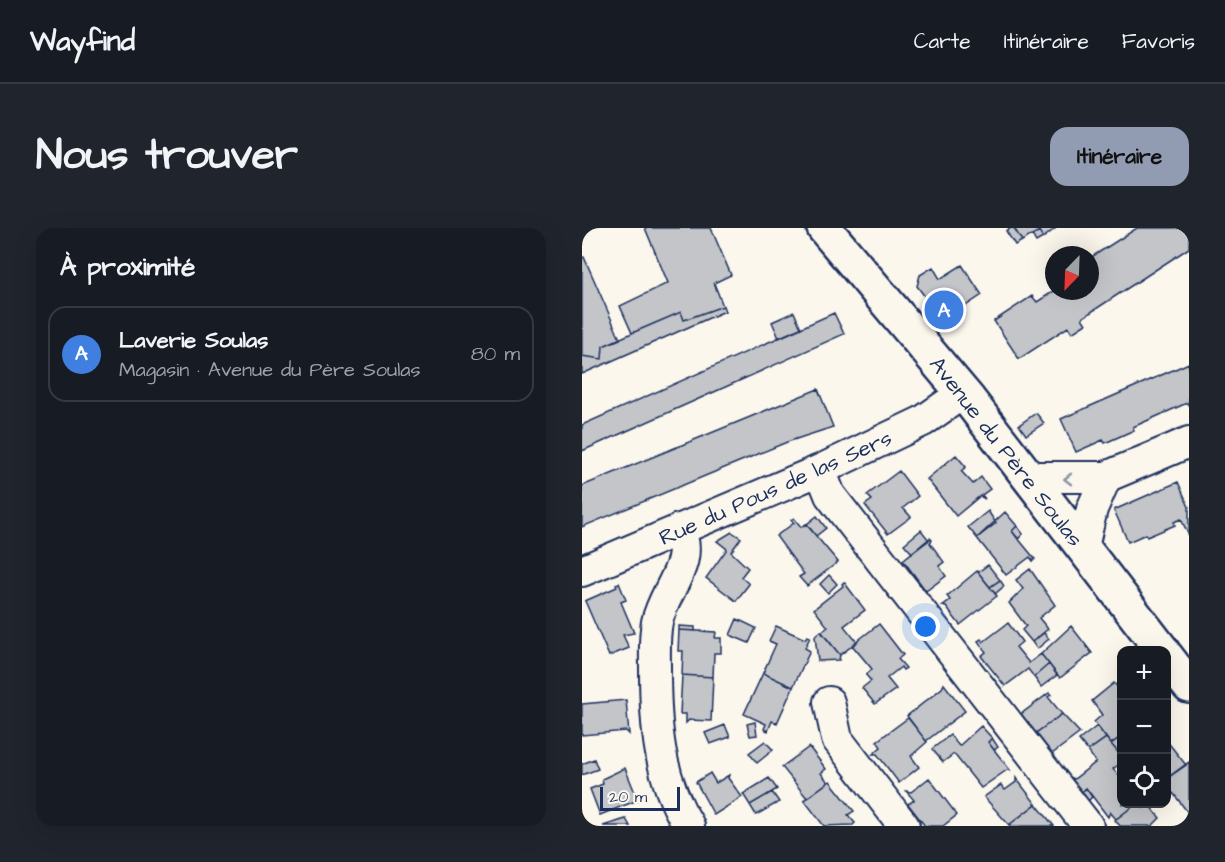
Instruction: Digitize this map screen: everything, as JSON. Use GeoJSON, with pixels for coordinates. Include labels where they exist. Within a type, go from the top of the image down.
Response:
{"type":"FeatureCollection","features":[{"type":"Feature","properties":{"kind":"main road","name":"Avenue du Père Soulas"},"geometry":{"type":"LineString","coordinates":[[824,228],[963,393],[1158,646]]}},
{"type":"Feature","properties":{"kind":"main road"},"geometry":{"type":"LineString","coordinates":[[1171,661],[1189,686]]}},
{"type":"Feature","properties":{"kind":"street","name":"Rue du Pous de las Sers"},"geometry":{"type":"LineString","coordinates":[[582,571],[820,470],[923,421],[963,393]]}},
{"type":"Feature","properties":{"kind":"street"},"geometry":{"type":"LineString","coordinates":[[1029,477],[1067,479],[1106,477],[1189,442]]}},
{"type":"Feature","properties":{"kind":"street"},"geometry":{"type":"LineString","coordinates":[[820,470],[830,495],[1088,826]]}},
{"type":"Feature","properties":{"kind":"street"},"geometry":{"type":"LineString","coordinates":[[1083,547],[1092,509],[1106,477]]}},
{"type":"Feature","properties":{"kind":"street"},"geometry":{"type":"LineString","coordinates":[[679,529],[686,543],[684,561],[671,586],[655,632],[655,715],[658,747],[666,774],[677,806],[689,826]]}},
{"type":"Feature","properties":{"kind":"street"},"geometry":{"type":"LineString","coordinates":[[829,702],[837,739],[904,826]]}},
{"type":"Feature","properties":{"kind":"building"},"geometry":{"type":"Polygon","coordinates":[[[645,228],[711,228],[731,275],[714,283],[723,306],[684,320],[681,312],[632,333],[620,306],[668,283],[645,228]]]}},
{"type":"Feature","properties":{"kind":"building"},"geometry":{"type":"Polygon","coordinates":[[[1014,228],[1022,241],[1015,245],[1006,231],[1014,228]]]}},
{"type":"Feature","properties":{"kind":"building"},"geometry":{"type":"Polygon","coordinates":[[[1014,228],[1056,228],[1043,238],[1039,231],[1022,241],[1014,228]]]}},
{"type":"Feature","properties":{"kind":"building"},"geometry":{"type":"Polygon","coordinates":[[[1137,228],[1189,228],[1189,248],[1082,318],[1086,324],[1072,333],[1068,327],[1019,359],[994,321],[1032,296],[1037,302],[1045,297],[1045,300],[1099,300],[1099,252],[1137,228]]]}},
{"type":"Feature","properties":{"kind":"building"},"geometry":{"type":"Polygon","coordinates":[[[1039,231],[1043,238],[1036,242],[1032,235],[1039,231]]]}},
{"type":"Feature","properties":{"kind":"building"},"geometry":{"type":"Polygon","coordinates":[[[584,257],[620,339],[603,346],[602,359],[582,356],[582,258],[584,257]]]}},
{"type":"Feature","properties":{"kind":"building"},"geometry":{"type":"Polygon","coordinates":[[[962,265],[982,295],[943,321],[917,286],[920,275],[933,267],[940,279],[962,265]]]}},
{"type":"Feature","properties":{"kind":"building"},"geometry":{"type":"Polygon","coordinates":[[[723,306],[725,311],[582,374],[582,356],[602,359],[603,346],[632,333],[681,312],[684,320],[723,306]]]}},
{"type":"Feature","properties":{"kind":"building"},"geometry":{"type":"Polygon","coordinates":[[[794,312],[801,328],[779,338],[772,322],[794,312]]]}},
{"type":"Feature","properties":{"kind":"building"},"geometry":{"type":"Polygon","coordinates":[[[834,313],[844,334],[582,451],[582,425],[834,313]]]}},
{"type":"Feature","properties":{"kind":"building"},"geometry":{"type":"Polygon","coordinates":[[[1189,363],[1189,405],[1187,403],[1133,427],[1134,430],[1105,443],[1103,440],[1076,452],[1061,419],[1189,363]]]}},
{"type":"Feature","properties":{"kind":"building"},"geometry":{"type":"Polygon","coordinates":[[[818,389],[833,427],[787,442],[582,527],[582,486],[818,389]]]}},
{"type":"Feature","properties":{"kind":"building"},"geometry":{"type":"Polygon","coordinates":[[[1036,413],[1044,423],[1026,435],[1019,425],[1036,413]]]}},
{"type":"Feature","properties":{"kind":"building"},"geometry":{"type":"Polygon","coordinates":[[[956,455],[966,467],[961,471],[973,484],[981,477],[990,489],[982,495],[985,499],[980,496],[956,516],[927,479],[956,455]]]}},
{"type":"Feature","properties":{"kind":"building"},"geometry":{"type":"Polygon","coordinates":[[[899,471],[918,496],[903,508],[911,517],[888,534],[865,505],[872,500],[867,495],[899,471]]]}},
{"type":"Feature","properties":{"kind":"building"},"geometry":{"type":"Polygon","coordinates":[[[1178,482],[1189,507],[1189,536],[1181,519],[1174,522],[1175,525],[1128,542],[1114,510],[1178,482]]]}},
{"type":"Feature","properties":{"kind":"building"},"geometry":{"type":"Polygon","coordinates":[[[988,511],[996,523],[977,538],[968,527],[988,511]]]}},
{"type":"Feature","properties":{"kind":"building"},"geometry":{"type":"Polygon","coordinates":[[[1005,512],[1017,526],[1012,531],[1035,559],[1033,561],[1030,557],[1006,575],[977,538],[1005,512]]]}},
{"type":"Feature","properties":{"kind":"building"},"geometry":{"type":"Polygon","coordinates":[[[817,516],[826,528],[816,536],[807,524],[817,516]]]}},
{"type":"Feature","properties":{"kind":"building"},"geometry":{"type":"Polygon","coordinates":[[[794,518],[801,527],[806,524],[838,562],[807,586],[799,577],[804,574],[776,536],[794,523],[791,520],[794,518]]]}},
{"type":"Feature","properties":{"kind":"building"},"geometry":{"type":"Polygon","coordinates":[[[1017,526],[1023,534],[1018,539],[1012,531],[1017,526]]]}},
{"type":"Feature","properties":{"kind":"building"},"geometry":{"type":"Polygon","coordinates":[[[921,530],[929,540],[912,553],[904,544],[921,530]]]}},
{"type":"Feature","properties":{"kind":"building"},"geometry":{"type":"Polygon","coordinates":[[[732,532],[741,538],[731,552],[748,568],[741,577],[749,584],[736,601],[706,578],[727,549],[717,541],[732,532]]]}},
{"type":"Feature","properties":{"kind":"building"},"geometry":{"type":"Polygon","coordinates":[[[930,538],[932,540],[930,543],[944,562],[939,566],[946,576],[926,591],[903,560],[930,538]]]}},
{"type":"Feature","properties":{"kind":"building"},"geometry":{"type":"Polygon","coordinates":[[[988,565],[1000,580],[990,587],[978,572],[988,565]]]}},
{"type":"Feature","properties":{"kind":"building"},"geometry":{"type":"Polygon","coordinates":[[[1030,569],[1055,605],[1039,618],[1048,629],[1032,642],[1022,630],[1026,626],[1009,603],[1023,589],[1016,580],[1030,569]]]}},
{"type":"Feature","properties":{"kind":"building"},"geometry":{"type":"Polygon","coordinates":[[[977,571],[997,596],[960,625],[946,607],[942,606],[950,600],[947,596],[977,571]]]}},
{"type":"Feature","properties":{"kind":"building"},"geometry":{"type":"Polygon","coordinates":[[[829,575],[837,584],[828,593],[820,584],[829,575]]]}},
{"type":"Feature","properties":{"kind":"building"},"geometry":{"type":"Polygon","coordinates":[[[1000,580],[1004,586],[995,594],[990,587],[1000,580]]]}},
{"type":"Feature","properties":{"kind":"building"},"geometry":{"type":"Polygon","coordinates":[[[844,582],[865,610],[844,626],[857,642],[840,655],[821,632],[828,627],[814,609],[843,586],[844,582]]]}},
{"type":"Feature","properties":{"kind":"building"},"geometry":{"type":"Polygon","coordinates":[[[619,583],[626,600],[621,602],[634,633],[623,635],[629,648],[609,656],[585,601],[617,587],[616,584],[619,583]]]}},
{"type":"Feature","properties":{"kind":"building"},"geometry":{"type":"Polygon","coordinates":[[[737,619],[756,628],[749,643],[730,635],[737,619]]]}},
{"type":"Feature","properties":{"kind":"building"},"geometry":{"type":"Polygon","coordinates":[[[1008,623],[1022,642],[1016,647],[1029,663],[1041,654],[1049,664],[1034,677],[1028,669],[1005,686],[981,656],[986,652],[978,641],[981,639],[983,642],[1008,623]]]}},
{"type":"Feature","properties":{"kind":"building"},"geometry":{"type":"Polygon","coordinates":[[[879,624],[903,655],[898,659],[906,668],[903,670],[901,667],[887,678],[896,689],[875,704],[862,688],[871,681],[866,675],[872,669],[852,645],[879,624]]]}},
{"type":"Feature","properties":{"kind":"building"},"geometry":{"type":"Polygon","coordinates":[[[679,626],[695,627],[695,631],[679,630],[679,626]]]}},
{"type":"Feature","properties":{"kind":"building"},"geometry":{"type":"Polygon","coordinates":[[[776,626],[805,639],[807,636],[810,637],[805,648],[810,651],[793,687],[763,673],[776,644],[769,641],[776,626]]]}},
{"type":"Feature","properties":{"kind":"building"},"geometry":{"type":"Polygon","coordinates":[[[1071,626],[1092,653],[1060,678],[1041,654],[1071,626]]]}},
{"type":"Feature","properties":{"kind":"building"},"geometry":{"type":"Polygon","coordinates":[[[679,630],[716,632],[715,638],[721,638],[721,653],[714,653],[713,677],[682,675],[683,651],[678,651],[679,630]]]}},
{"type":"Feature","properties":{"kind":"building"},"geometry":{"type":"Polygon","coordinates":[[[821,631],[840,655],[839,660],[818,661],[815,636],[821,631]]]}},
{"type":"Feature","properties":{"kind":"building"},"geometry":{"type":"Polygon","coordinates":[[[1044,633],[1049,639],[1037,649],[1032,642],[1044,633]]]}},
{"type":"Feature","properties":{"kind":"building"},"geometry":{"type":"Polygon","coordinates":[[[1049,664],[1057,675],[1041,687],[1034,677],[1049,664]]]}},
{"type":"Feature","properties":{"kind":"building"},"geometry":{"type":"Polygon","coordinates":[[[763,673],[793,687],[777,723],[772,721],[768,731],[764,729],[766,724],[744,714],[763,673]]]}},
{"type":"Feature","properties":{"kind":"building"},"geometry":{"type":"Polygon","coordinates":[[[682,675],[713,677],[711,721],[689,720],[686,723],[686,714],[680,714],[682,675]]]}},
{"type":"Feature","properties":{"kind":"building"},"geometry":{"type":"Polygon","coordinates":[[[1114,683],[1117,686],[1117,740],[1111,744],[1094,722],[1102,715],[1092,701],[1114,683]]]}},
{"type":"Feature","properties":{"kind":"building"},"geometry":{"type":"Polygon","coordinates":[[[944,684],[965,711],[926,741],[907,716],[944,684]]]}},
{"type":"Feature","properties":{"kind":"building"},"geometry":{"type":"Polygon","coordinates":[[[1049,693],[1051,695],[1048,697],[1062,714],[1036,733],[1021,714],[1049,693]]]}},
{"type":"Feature","properties":{"kind":"building"},"geometry":{"type":"Polygon","coordinates":[[[626,700],[629,734],[626,731],[582,735],[582,704],[626,700]]]}},
{"type":"Feature","properties":{"kind":"building"},"geometry":{"type":"Polygon","coordinates":[[[1062,714],[1080,733],[1052,754],[1036,733],[1062,714]]]}},
{"type":"Feature","properties":{"kind":"building"},"geometry":{"type":"Polygon","coordinates":[[[908,718],[927,742],[911,756],[919,767],[899,783],[877,754],[873,754],[881,747],[877,741],[908,718]]]}},
{"type":"Feature","properties":{"kind":"building"},"geometry":{"type":"Polygon","coordinates":[[[755,722],[757,735],[750,736],[747,724],[755,722]]]}},
{"type":"Feature","properties":{"kind":"building"},"geometry":{"type":"Polygon","coordinates":[[[725,725],[730,737],[710,744],[705,733],[725,725]]]}},
{"type":"Feature","properties":{"kind":"building"},"geometry":{"type":"Polygon","coordinates":[[[981,726],[992,738],[988,742],[1010,770],[981,788],[954,754],[943,762],[932,749],[950,735],[959,746],[981,726]]]}},
{"type":"Feature","properties":{"kind":"building"},"geometry":{"type":"Polygon","coordinates":[[[1097,726],[1106,738],[1088,751],[1079,740],[1097,726]]]}},
{"type":"Feature","properties":{"kind":"building"},"geometry":{"type":"Polygon","coordinates":[[[992,738],[998,747],[994,750],[988,742],[992,738]]]}},
{"type":"Feature","properties":{"kind":"building"},"geometry":{"type":"Polygon","coordinates":[[[1106,738],[1117,751],[1117,766],[1113,769],[1117,773],[1117,808],[1131,808],[1116,819],[1110,812],[1108,817],[1086,788],[1082,792],[1070,777],[1074,779],[1096,762],[1088,751],[1106,738]]]}},
{"type":"Feature","properties":{"kind":"building"},"geometry":{"type":"Polygon","coordinates":[[[1117,740],[1117,751],[1111,744],[1117,740]]]}},
{"type":"Feature","properties":{"kind":"building"},"geometry":{"type":"Polygon","coordinates":[[[765,741],[773,750],[757,763],[749,753],[765,741]]]}},
{"type":"Feature","properties":{"kind":"building"},"geometry":{"type":"Polygon","coordinates":[[[1171,746],[1186,765],[1171,776],[1171,746]]]}},
{"type":"Feature","properties":{"kind":"building"},"geometry":{"type":"Polygon","coordinates":[[[809,747],[826,769],[821,773],[828,782],[807,798],[782,767],[809,747]]]}},
{"type":"Feature","properties":{"kind":"building"},"geometry":{"type":"Polygon","coordinates":[[[594,759],[598,769],[582,775],[582,764],[594,759]]]}},
{"type":"Feature","properties":{"kind":"building"},"geometry":{"type":"Polygon","coordinates":[[[1189,762],[1189,814],[1173,793],[1171,794],[1171,775],[1189,762]]]}},
{"type":"Feature","properties":{"kind":"building"},"geometry":{"type":"Polygon","coordinates":[[[625,768],[638,800],[600,815],[590,789],[603,784],[602,779],[625,768]]]}},
{"type":"Feature","properties":{"kind":"building"},"geometry":{"type":"Polygon","coordinates":[[[710,773],[716,783],[729,775],[728,778],[742,797],[714,815],[696,782],[710,773]]]}},
{"type":"Feature","properties":{"kind":"building"},"geometry":{"type":"Polygon","coordinates":[[[769,778],[777,789],[750,805],[743,794],[769,778]]]}},
{"type":"Feature","properties":{"kind":"building"},"geometry":{"type":"Polygon","coordinates":[[[929,778],[957,815],[943,826],[925,826],[908,804],[914,800],[906,791],[911,792],[929,778]]]}},
{"type":"Feature","properties":{"kind":"building"},"geometry":{"type":"Polygon","coordinates":[[[1016,778],[1036,804],[1009,825],[984,797],[1001,785],[1005,790],[1016,782],[1016,778]]]}},
{"type":"Feature","properties":{"kind":"building"},"geometry":{"type":"Polygon","coordinates":[[[830,781],[854,811],[848,815],[855,823],[853,825],[824,826],[804,800],[830,781]]]}},
{"type":"Feature","properties":{"kind":"building"},"geometry":{"type":"Polygon","coordinates":[[[1086,788],[1092,797],[1088,801],[1082,792],[1086,788]]]}},
{"type":"Feature","properties":{"kind":"building"},"geometry":{"type":"Polygon","coordinates":[[[772,792],[779,802],[756,815],[750,805],[772,792]]]}},
{"type":"Feature","properties":{"kind":"building"},"geometry":{"type":"Polygon","coordinates":[[[1036,804],[1054,826],[1009,825],[1036,804]]]}},
{"type":"Feature","properties":{"kind":"building"},"geometry":{"type":"Polygon","coordinates":[[[1131,808],[1152,808],[1160,818],[1152,826],[1120,826],[1115,820],[1131,808]]]}},
{"type":"Feature","properties":{"kind":"building"},"geometry":{"type":"Polygon","coordinates":[[[626,819],[630,826],[603,826],[626,819]]]}},
{"type":"Feature","properties":{"kind":"place","name":"Laverie Soulas"},"geometry":{"type":"Point","coordinates":[944,310]}}]}
